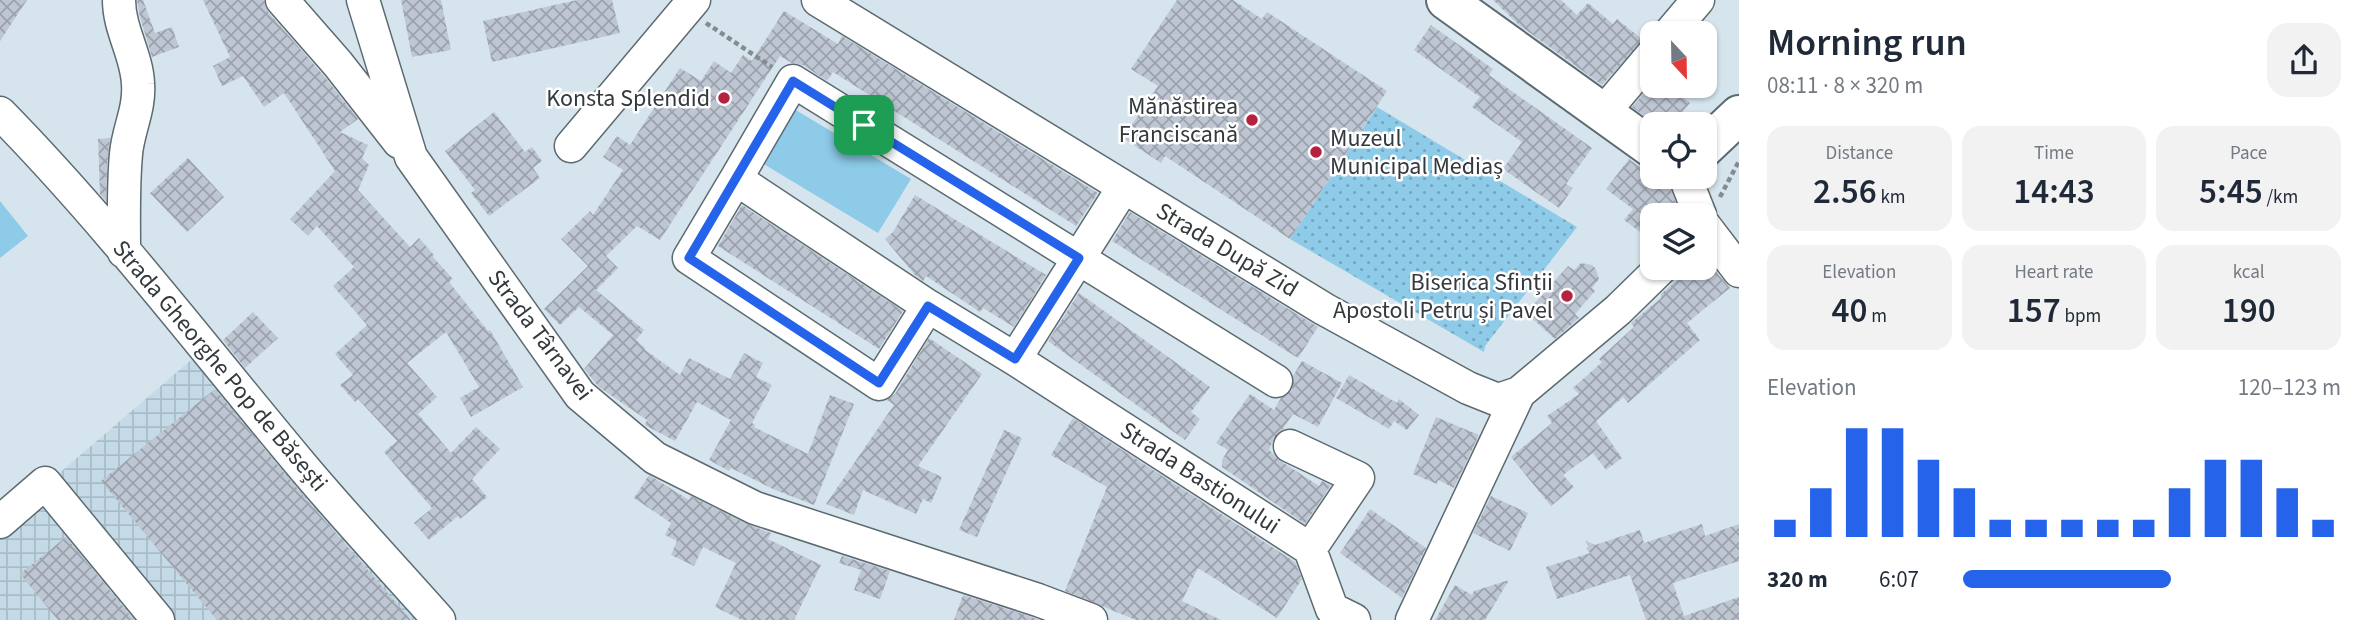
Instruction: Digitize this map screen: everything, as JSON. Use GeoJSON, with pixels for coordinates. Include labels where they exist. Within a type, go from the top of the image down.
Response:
{"type":"FeatureCollection","features":[{"type":"Feature","properties":{"kind":"main road"},"geometry":{"type":"LineString","coordinates":[[1446,0],[1640,139]]}},
{"type":"Feature","properties":{"kind":"street"},"geometry":{"type":"LineString","coordinates":[[119,0],[123,29],[133,58],[138,85],[136,110],[126,151],[124,252]]}},
{"type":"Feature","properties":{"kind":"street"},"geometry":{"type":"LineString","coordinates":[[282,0],[338,64],[411,158]]}},
{"type":"Feature","properties":{"kind":"street","name":"Strada Târnavei"},"geometry":{"type":"LineString","coordinates":[[363,0],[411,158],[580,396],[655,458],[755,508],[1038,600],[1091,620]]}},
{"type":"Feature","properties":{"kind":"street","name":"Strada După Zid"},"geometry":{"type":"LineString","coordinates":[[818,0],[1324,309],[1468,388],[1498,400],[1519,393]]}},
{"type":"Feature","properties":{"kind":"street"},"geometry":{"type":"LineString","coordinates":[[1680,21],[1698,0]]}},
{"type":"Feature","properties":{"kind":"street"},"geometry":{"type":"LineString","coordinates":[[570,146],[690,5]]}},
{"type":"Feature","properties":{"kind":"street"},"geometry":{"type":"LineString","coordinates":[[1603,113],[1640,69]]}},
{"type":"Feature","properties":{"kind":"street"},"geometry":{"type":"LineString","coordinates":[[928,306],[879,383],[689,258],[793,81],[1276,381]]}},
{"type":"Feature","properties":{"kind":"street","name":"Strada Gheorghe Pop de Băsești"},"geometry":{"type":"LineString","coordinates":[[0,113],[124,252],[299,463],[439,620]]}},
{"type":"Feature","properties":{"kind":"street","name":"Strada Bastionului"},"geometry":{"type":"LineString","coordinates":[[736,178],[928,306],[1310,549]]}},
{"type":"Feature","properties":{"kind":"street"},"geometry":{"type":"LineString","coordinates":[[1015,359],[1123,188]]}},
{"type":"Feature","properties":{"kind":"street"},"geometry":{"type":"LineString","coordinates":[[1717,242],[1739,271]]}},
{"type":"Feature","properties":{"kind":"street"},"geometry":{"type":"LineString","coordinates":[[1412,620],[1519,393],[1618,310],[1649,280]]}},
{"type":"Feature","properties":{"kind":"street"},"geometry":{"type":"LineString","coordinates":[[1290,446],[1359,478],[1310,549],[1332,610],[1354,620]]}},
{"type":"Feature","properties":{"kind":"street"},"geometry":{"type":"LineString","coordinates":[[0,522],[45,483],[158,620]]}},
{"type":"Feature","properties":{"kind":"path"},"geometry":{"type":"LineString","coordinates":[[690,5],[793,81]]}},
{"type":"Feature","properties":{"kind":"shaded area"},"geometry":{"type":"Polygon","coordinates":[[[1377,107],[1577,227],[1485,346],[1484,352],[1290,239],[1377,107]]]}},
{"type":"Feature","properties":{"kind":"shaded area"},"geometry":{"type":"Polygon","coordinates":[[[794,109],[911,179],[878,233],[762,163],[794,109]]]}},
{"type":"Feature","properties":{"kind":"shaded area"},"geometry":{"type":"Polygon","coordinates":[[[0,201],[28,236],[0,258],[0,201]]]}},
{"type":"Feature","properties":{"kind":"shaded area"},"geometry":{"type":"Polygon","coordinates":[[[205,348],[454,620],[0,620],[0,524],[205,348]]]}},
{"type":"Feature","properties":{"kind":"building"},"geometry":{"type":"Polygon","coordinates":[[[0,0],[27,0],[0,41],[0,0]]]}},
{"type":"Feature","properties":{"kind":"building"},"geometry":{"type":"Polygon","coordinates":[[[137,0],[143,0],[155,33],[172,27],[179,47],[152,57],[137,0]]]}},
{"type":"Feature","properties":{"kind":"building"},"geometry":{"type":"Polygon","coordinates":[[[203,0],[264,0],[268,12],[358,119],[340,132],[368,145],[362,158],[369,165],[358,190],[410,247],[419,238],[434,255],[453,279],[449,282],[488,331],[490,330],[523,387],[471,417],[460,398],[479,387],[446,332],[407,363],[437,397],[418,414],[451,453],[476,427],[500,449],[472,479],[487,497],[429,540],[414,523],[432,508],[384,452],[397,441],[358,399],[355,402],[340,385],[353,375],[335,354],[367,325],[333,286],[354,267],[317,226],[308,236],[290,219],[335,171],[284,93],[264,107],[243,76],[222,86],[213,66],[230,57],[203,0]]]}},
{"type":"Feature","properties":{"kind":"building"},"geometry":{"type":"Polygon","coordinates":[[[401,0],[441,0],[451,50],[412,57],[401,0]]]}},
{"type":"Feature","properties":{"kind":"building"},"geometry":{"type":"Polygon","coordinates":[[[577,0],[612,0],[620,33],[492,62],[483,21],[577,0]]]}},
{"type":"Feature","properties":{"kind":"building","name":"Mănăstirea Franciscană"},"geometry":{"type":"Polygon","coordinates":[[[1177,0],[1233,0],[1262,19],[1267,12],[1387,91],[1290,239],[1165,156],[1161,163],[1123,138],[1158,86],[1131,69],[1177,0]]]}},
{"type":"Feature","properties":{"kind":"building"},"geometry":{"type":"Polygon","coordinates":[[[1493,0],[1561,0],[1577,15],[1588,3],[1613,24],[1617,19],[1640,38],[1640,43],[1602,85],[1519,25],[1493,0]]]}},
{"type":"Feature","properties":{"kind":"building"},"geometry":{"type":"Polygon","coordinates":[[[784,11],[838,44],[842,36],[1098,193],[1076,226],[833,72],[827,81],[803,65],[792,63],[780,56],[660,240],[637,226],[606,256],[618,268],[596,290],[644,330],[636,340],[644,349],[680,375],[689,358],[730,379],[744,353],[763,363],[756,377],[772,385],[752,423],[754,427],[808,454],[830,395],[854,404],[814,505],[731,468],[729,471],[709,460],[731,420],[697,402],[675,441],[645,425],[647,420],[599,387],[584,369],[613,335],[579,307],[560,325],[544,309],[588,266],[561,239],[590,211],[593,215],[623,170],[603,157],[617,136],[630,145],[680,68],[701,81],[714,61],[731,73],[743,55],[752,61],[784,11]]]}},
{"type":"Feature","properties":{"kind":"building"},"geometry":{"type":"Polygon","coordinates":[[[1431,25],[1493,69],[1489,75],[1592,148],[1566,184],[1573,188],[1559,208],[1503,169],[1522,142],[1472,107],[1480,97],[1414,50],[1431,25]]]}},
{"type":"Feature","properties":{"kind":"building"},"geometry":{"type":"Polygon","coordinates":[[[1640,98],[1684,98],[1690,103],[1682,112],[1640,113],[1632,107],[1640,98]]]}},
{"type":"Feature","properties":{"kind":"building"},"geometry":{"type":"Polygon","coordinates":[[[494,112],[525,152],[532,147],[542,161],[533,168],[540,178],[489,216],[471,193],[475,190],[445,151],[494,112]]]}},
{"type":"Feature","properties":{"kind":"building"},"geometry":{"type":"Polygon","coordinates":[[[110,138],[106,201],[100,194],[98,139],[110,138]]]}},
{"type":"Feature","properties":{"kind":"building"},"geometry":{"type":"Polygon","coordinates":[[[188,158],[224,197],[187,232],[150,193],[188,158]]]}},
{"type":"Feature","properties":{"kind":"building"},"geometry":{"type":"Polygon","coordinates":[[[1629,159],[1640,167],[1640,189],[1670,189],[1676,203],[1640,203],[1640,232],[1624,220],[1633,209],[1606,189],[1629,159]]]}},
{"type":"Feature","properties":{"kind":"building"},"geometry":{"type":"Polygon","coordinates":[[[915,195],[1046,275],[1014,327],[983,308],[980,312],[926,276],[923,281],[885,239],[893,232],[915,195]]]}},
{"type":"Feature","properties":{"kind":"building"},"geometry":{"type":"Polygon","coordinates":[[[742,205],[903,311],[879,349],[718,246],[742,205]]]}},
{"type":"Feature","properties":{"kind":"building"},"geometry":{"type":"Polygon","coordinates":[[[1130,212],[1318,327],[1298,358],[1112,241],[1130,212]]]}},
{"type":"Feature","properties":{"kind":"building"},"geometry":{"type":"Polygon","coordinates":[[[1581,263],[1592,265],[1596,269],[1599,279],[1592,288],[1595,291],[1575,314],[1579,318],[1555,339],[1526,313],[1568,266],[1574,270],[1581,263]]]}},
{"type":"Feature","properties":{"kind":"building"},"geometry":{"type":"Polygon","coordinates":[[[1717,273],[1730,288],[1687,323],[1700,340],[1628,403],[1623,397],[1596,421],[1622,458],[1606,470],[1593,453],[1563,475],[1574,487],[1551,506],[1511,457],[1552,423],[1547,416],[1579,394],[1573,388],[1602,362],[1599,359],[1634,327],[1631,323],[1661,298],[1661,294],[1677,280],[1717,280],[1717,273]]]}},
{"type":"Feature","properties":{"kind":"building"},"geometry":{"type":"Polygon","coordinates":[[[1079,293],[1210,387],[1191,412],[1200,419],[1185,440],[1048,341],[1079,293]]]}},
{"type":"Feature","properties":{"kind":"building"},"geometry":{"type":"Polygon","coordinates":[[[253,312],[278,338],[245,368],[223,340],[253,312]]]}},
{"type":"Feature","properties":{"kind":"building"},"geometry":{"type":"Polygon","coordinates":[[[929,338],[982,374],[918,466],[942,477],[931,503],[923,499],[916,514],[863,490],[854,515],[826,504],[894,405],[887,400],[895,394],[929,338]]]}},
{"type":"Feature","properties":{"kind":"building"},"geometry":{"type":"Polygon","coordinates":[[[1302,361],[1342,383],[1318,427],[1293,414],[1274,438],[1269,450],[1282,462],[1319,486],[1322,481],[1331,485],[1305,524],[1222,467],[1222,460],[1228,450],[1216,443],[1250,394],[1274,410],[1281,398],[1292,390],[1293,376],[1302,361]]]}},
{"type":"Feature","properties":{"kind":"building"},"geometry":{"type":"Polygon","coordinates":[[[1349,375],[1397,403],[1399,399],[1419,415],[1407,430],[1394,421],[1389,429],[1336,398],[1349,375]]]}},
{"type":"Feature","properties":{"kind":"building"},"geometry":{"type":"Polygon","coordinates":[[[215,389],[411,620],[217,620],[101,481],[215,389]]]}},
{"type":"Feature","properties":{"kind":"building"},"geometry":{"type":"Polygon","coordinates":[[[1436,417],[1479,435],[1454,488],[1438,480],[1437,484],[1413,474],[1436,417]]]}},
{"type":"Feature","properties":{"kind":"building"},"geometry":{"type":"Polygon","coordinates":[[[1073,418],[1295,562],[1302,579],[1277,618],[1198,568],[1182,601],[1221,620],[1136,620],[1065,591],[1107,487],[1051,455],[1073,418]]]}},
{"type":"Feature","properties":{"kind":"building"},"geometry":{"type":"Polygon","coordinates":[[[1004,430],[1022,438],[977,537],[959,530],[1004,430]]]}},
{"type":"Feature","properties":{"kind":"building"},"geometry":{"type":"Polygon","coordinates":[[[649,475],[689,500],[691,496],[771,533],[768,539],[821,565],[794,620],[742,620],[715,607],[736,563],[703,547],[694,566],[671,555],[677,541],[665,535],[671,523],[634,498],[649,475]]]}},
{"type":"Feature","properties":{"kind":"building"},"geometry":{"type":"Polygon","coordinates":[[[1491,496],[1528,513],[1510,551],[1473,533],[1491,496]]]}},
{"type":"Feature","properties":{"kind":"building"},"geometry":{"type":"Polygon","coordinates":[[[1370,509],[1426,548],[1402,598],[1340,553],[1370,509]]]}},
{"type":"Feature","properties":{"kind":"building"},"geometry":{"type":"Polygon","coordinates":[[[1702,524],[1705,536],[1739,524],[1739,561],[1673,583],[1684,616],[1739,597],[1739,620],[1646,620],[1630,575],[1557,599],[1546,567],[1590,553],[1586,548],[1586,541],[1595,545],[1640,530],[1644,543],[1702,524]]]}},
{"type":"Feature","properties":{"kind":"building"},"geometry":{"type":"Polygon","coordinates":[[[66,537],[134,620],[58,620],[20,574],[66,537]]]}},
{"type":"Feature","properties":{"kind":"building"},"geometry":{"type":"Polygon","coordinates":[[[842,556],[890,571],[880,599],[854,590],[861,570],[839,563],[842,556]]]}},
{"type":"Feature","properties":{"kind":"building"},"geometry":{"type":"Polygon","coordinates":[[[1509,580],[1485,620],[1435,620],[1455,585],[1472,595],[1474,591],[1509,580]]]}},
{"type":"Feature","properties":{"kind":"building"},"geometry":{"type":"Polygon","coordinates":[[[963,595],[1032,617],[1039,620],[954,620],[963,595]]]}},
{"type":"Feature","properties":{"kind":"place","name":"Konsta Splendid"},"geometry":{"type":"Point","coordinates":[724,98]}},
{"type":"Feature","properties":{"kind":"place","name":"Mănăstirea Franciscană"},"geometry":{"type":"Point","coordinates":[1252,120]}},
{"type":"Feature","properties":{"kind":"place","name":"Muzeul Municipal Mediaș"},"geometry":{"type":"Point","coordinates":[1316,152]}},
{"type":"Feature","properties":{"kind":"place","name":"Biserica Sfinții Apostoli Petru și Pavel"},"geometry":{"type":"Point","coordinates":[1567,296]}},
{"type":"Feature","properties":{"kind":"route"},"geometry":{"type":"LineString","coordinates":[[793,81],[864,125],[1079,258],[1015,359],[928,306],[879,383],[689,258],[793,81]]}}]}
